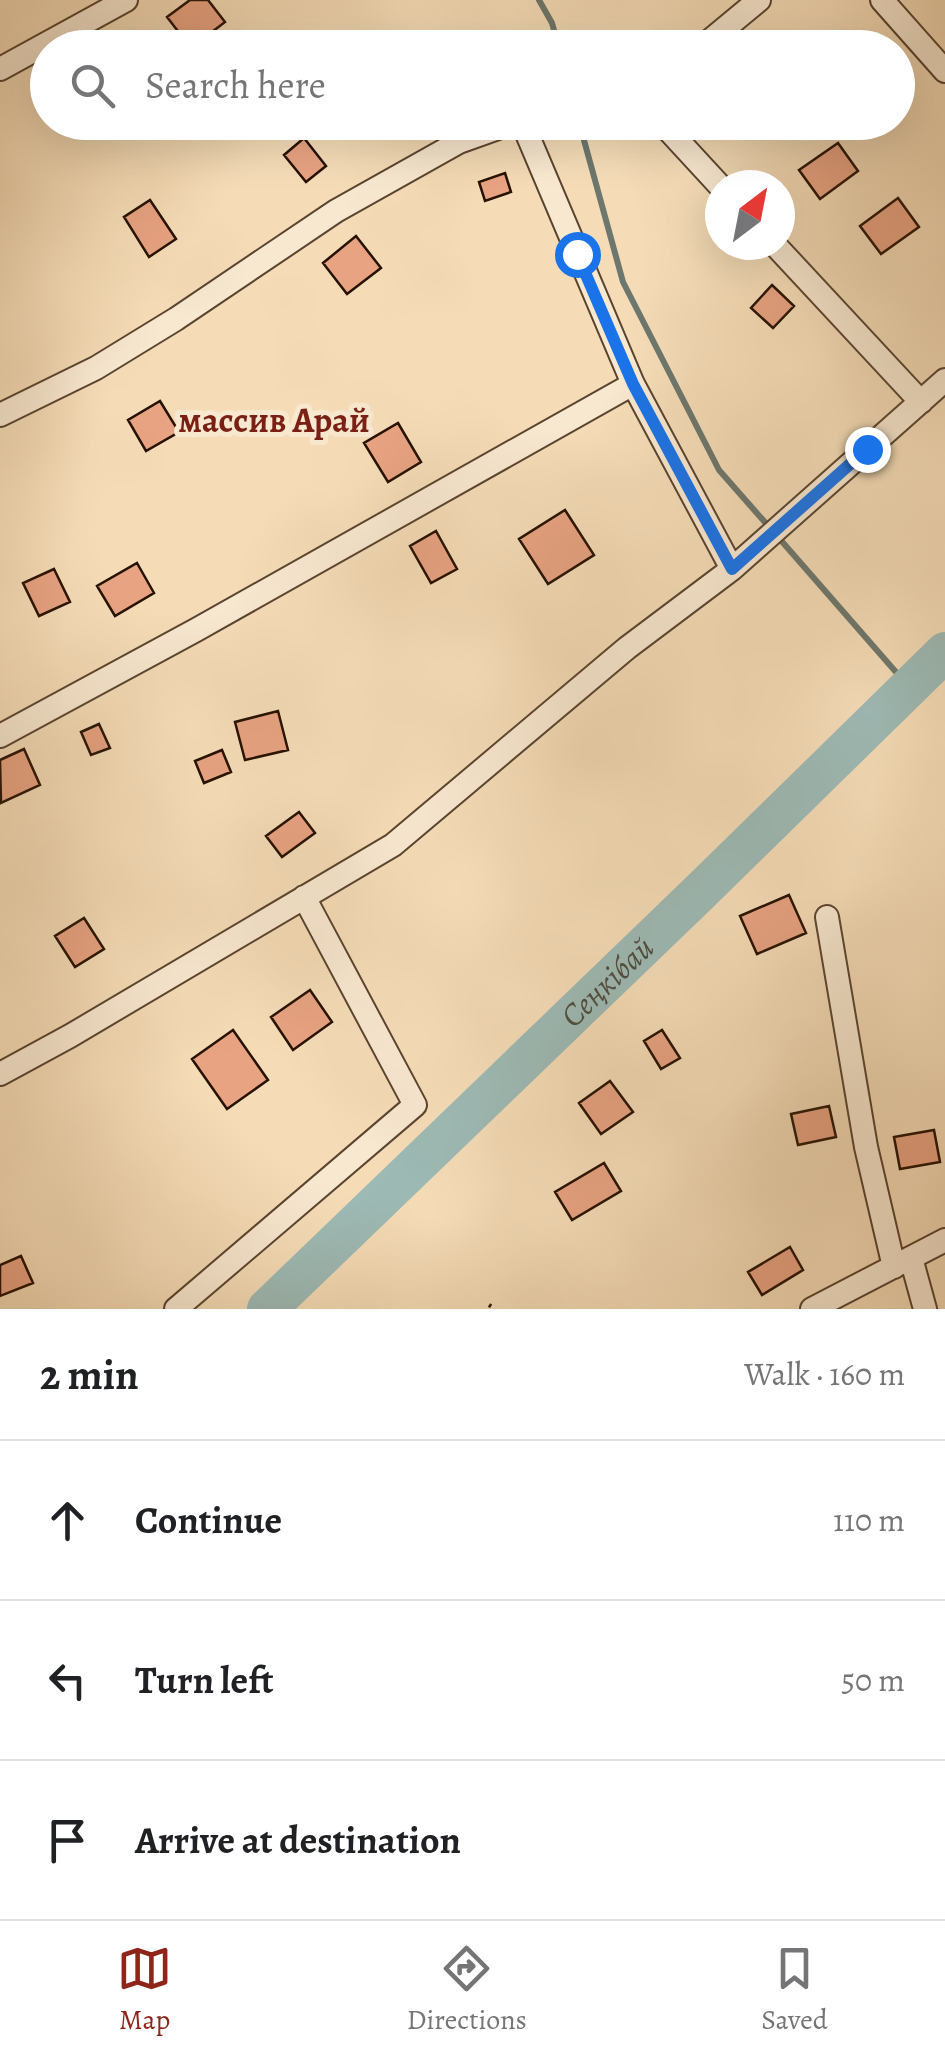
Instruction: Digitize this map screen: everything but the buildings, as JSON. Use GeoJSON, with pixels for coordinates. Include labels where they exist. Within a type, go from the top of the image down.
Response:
{"type":"FeatureCollection","features":[{"type":"Feature","properties":{"kind":"street"},"geometry":{"type":"LineString","coordinates":[[71,30],[126,0]]}},
{"type":"Feature","properties":{"kind":"street"},"geometry":{"type":"LineString","coordinates":[[722,30],[759,0]]}},
{"type":"Feature","properties":{"kind":"street"},"geometry":{"type":"LineString","coordinates":[[882,0],[909,30]]}},
{"type":"Feature","properties":{"kind":"street"},"geometry":{"type":"LineString","coordinates":[[915,37],[945,71]]}},
{"type":"Feature","properties":{"kind":"street"},"geometry":{"type":"LineString","coordinates":[[0,69],[30,53]]}},
{"type":"Feature","properties":{"kind":"street"},"geometry":{"type":"LineString","coordinates":[[0,415],[96,368],[336,211],[465,140]]}},
{"type":"Feature","properties":{"kind":"street"},"geometry":{"type":"LineString","coordinates":[[526,140],[633,384],[732,569]]}},
{"type":"Feature","properties":{"kind":"street"},"geometry":{"type":"LineString","coordinates":[[677,140],[705,170]]}},
{"type":"Feature","properties":{"kind":"street"},"geometry":{"type":"LineString","coordinates":[[789,260],[921,402]]}},
{"type":"Feature","properties":{"kind":"street"},"geometry":{"type":"LineString","coordinates":[[0,1074],[393,844],[627,648],[732,569],[945,380]]}},
{"type":"Feature","properties":{"kind":"street"},"geometry":{"type":"LineString","coordinates":[[0,736],[633,384]]}},
{"type":"Feature","properties":{"kind":"street"},"geometry":{"type":"LineString","coordinates":[[176,1309],[416,1105],[304,897]]}},
{"type":"Feature","properties":{"kind":"street"},"geometry":{"type":"LineString","coordinates":[[827,917],[866,1146],[903,1262],[925,1309]]}},
{"type":"Feature","properties":{"kind":"street"},"geometry":{"type":"LineString","coordinates":[[812,1309],[945,1240]]}},
{"type":"Feature","properties":{"kind":"waterway"},"geometry":{"type":"LineString","coordinates":[[539,0],[554,30]]}},
{"type":"Feature","properties":{"kind":"waterway"},"geometry":{"type":"LineString","coordinates":[[584,140],[623,282],[719,470],[770,528]]}},
{"type":"Feature","properties":{"kind":"waterway"},"geometry":{"type":"LineString","coordinates":[[778,537],[909,687]]}},
{"type":"Feature","properties":{"kind":"waterway","name":"Сеңкібай"},"geometry":{"type":"LineString","coordinates":[[267,1309],[945,652]]}},
{"type":"Feature","properties":{"kind":"district","name":"массив Арай"},"geometry":{"type":"Point","coordinates":[274,420]}},
{"type":"Feature","properties":{"kind":"route"},"geometry":{"type":"LineString","coordinates":[[577,254],[633,384],[732,569],[867,449]]}}]}
